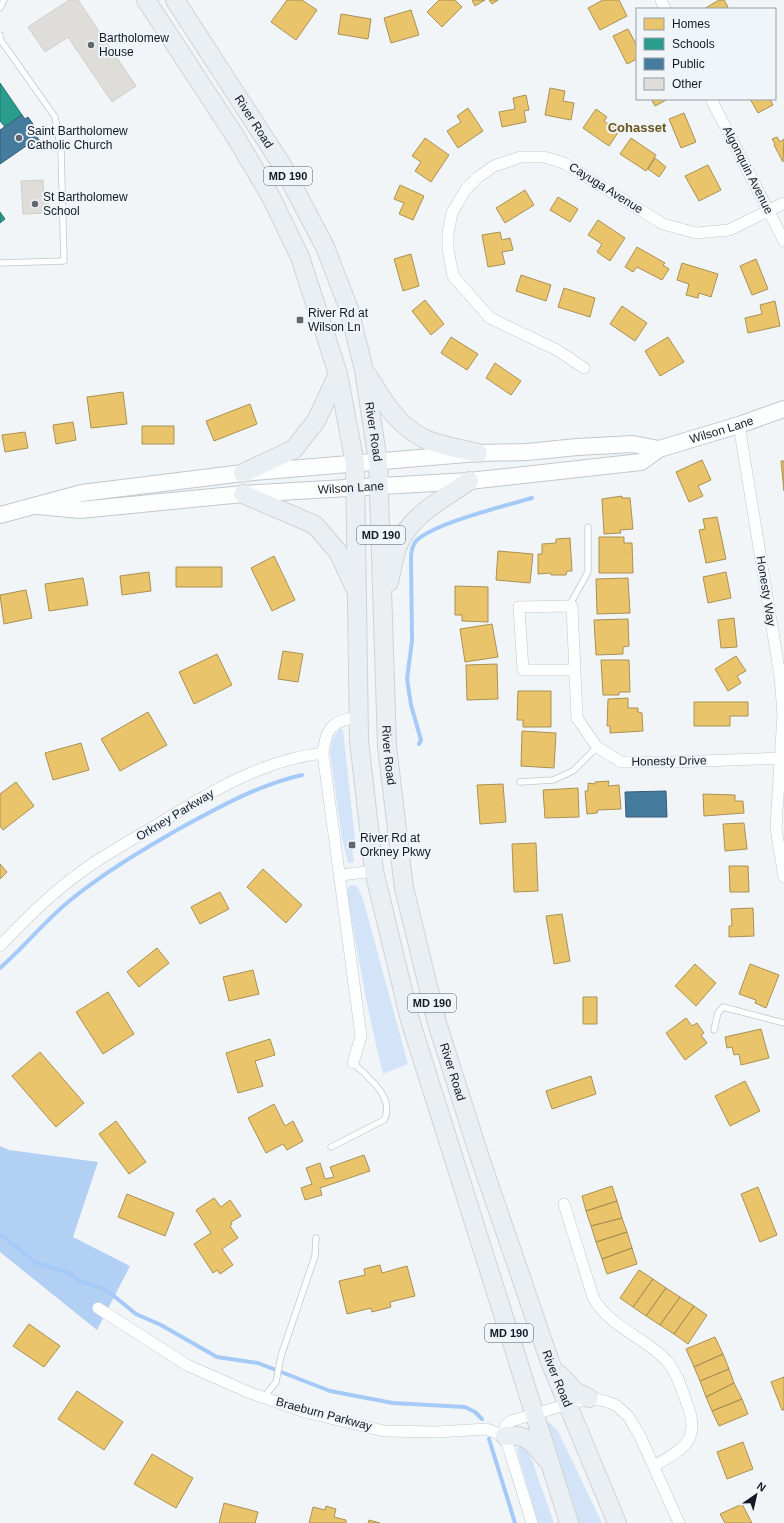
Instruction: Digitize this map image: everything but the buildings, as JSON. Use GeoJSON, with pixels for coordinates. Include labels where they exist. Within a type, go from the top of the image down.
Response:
{"type":"FeatureCollection","features":[{"type":"Feature","properties":{"kind":"main road","name":"River Road"},"geometry":{"type":"LineString","coordinates":[[146,0],[235,136],[270,197],[300,257],[338,374],[355,464],[359,741],[374,871],[410,1020],[569,1523]]}},
{"type":"Feature","properties":{"kind":"main road","name":"River Road"},"geometry":{"type":"LineString","coordinates":[[176,0],[282,165],[325,247],[349,309],[364,370],[378,462],[388,746],[404,888],[437,1023],[481,1161],[550,1362],[617,1523]]}},
{"type":"Feature","properties":{"kind":"main road"},"geometry":{"type":"LineString","coordinates":[[364,370],[388,409],[407,428],[426,439],[478,453]]}},
{"type":"Feature","properties":{"kind":"main road"},"geometry":{"type":"LineString","coordinates":[[243,473],[294,449],[316,421],[338,374]]}},
{"type":"Feature","properties":{"kind":"main road","name":"Wilson Lane"},"geometry":{"type":"LineString","coordinates":[[38,506],[80,510],[243,494],[469,481],[641,462],[659,449],[739,425],[784,409]]}},
{"type":"Feature","properties":{"kind":"main road","name":"Wilson Lane"},"geometry":{"type":"LineString","coordinates":[[0,515],[82,493],[243,473],[478,453],[527,452],[633,444],[659,449]]}},
{"type":"Feature","properties":{"kind":"main road"},"geometry":{"type":"LineString","coordinates":[[384,608],[393,564],[400,541],[406,531],[422,514],[469,481]]}},
{"type":"Feature","properties":{"kind":"main road"},"geometry":{"type":"LineString","coordinates":[[243,494],[315,525],[338,552],[358,594]]}},
{"type":"Feature","properties":{"kind":"main road"},"geometry":{"type":"LineString","coordinates":[[550,1362],[576,1392],[589,1398]]}},
{"type":"Feature","properties":{"kind":"main road"},"geometry":{"type":"LineString","coordinates":[[505,1436],[518,1435],[528,1439],[536,1446],[551,1467]]}},
{"type":"Feature","properties":{"kind":"street","name":"Algonquin Avenue"},"geometry":{"type":"LineString","coordinates":[[713,100],[784,241]]}},
{"type":"Feature","properties":{"kind":"street","name":"Cayuga Avenue"},"geometry":{"type":"LineString","coordinates":[[584,368],[557,350],[490,318],[453,276],[448,248],[448,233],[452,214],[466,189],[477,178],[494,166],[521,157],[544,158],[564,163],[664,224],[696,233],[729,230],[769,211],[784,202]]}},
{"type":"Feature","properties":{"kind":"street","name":"Honesty Way"},"geometry":{"type":"LineString","coordinates":[[739,425],[780,676],[783,714],[782,758],[776,828],[784,877]]}},
{"type":"Feature","properties":{"kind":"street","name":"Honesty Drive"},"geometry":{"type":"LineString","coordinates":[[569,606],[572,606],[577,718],[597,747],[620,762],[673,762],[782,758]]}},
{"type":"Feature","properties":{"kind":"street"},"geometry":{"type":"LineString","coordinates":[[569,606],[519,607],[523,670],[575,670]]}},
{"type":"Feature","properties":{"kind":"street"},"geometry":{"type":"LineString","coordinates":[[353,1063],[361,1036],[323,753],[327,733],[333,725],[340,720],[359,716]]}},
{"type":"Feature","properties":{"kind":"street","name":"Orkney Parkway"},"geometry":{"type":"LineString","coordinates":[[0,946],[39,907],[87,868],[201,798],[256,771],[304,755],[323,753]]}},
{"type":"Feature","properties":{"kind":"street"},"geometry":{"type":"LineString","coordinates":[[340,875],[374,871]]}},
{"type":"Feature","properties":{"kind":"street"},"geometry":{"type":"LineString","coordinates":[[564,1204],[593,1297],[599,1309],[610,1319],[651,1347],[666,1361],[676,1376],[690,1409],[694,1424],[687,1442],[683,1448],[654,1466]]}},
{"type":"Feature","properties":{"kind":"street","name":"Braeburn Parkway"},"geometry":{"type":"LineString","coordinates":[[98,1308],[186,1365],[305,1412],[384,1431],[437,1432],[486,1430],[505,1436]]}},
{"type":"Feature","properties":{"kind":"street"},"geometry":{"type":"LineString","coordinates":[[532,1523],[505,1436],[504,1431],[507,1423],[589,1398],[605,1401],[617,1406],[628,1416],[654,1466],[679,1523]]}},
{"type":"Feature","properties":{"kind":"lane"},"geometry":{"type":"LineString","coordinates":[[0,8],[4,0]]}},
{"type":"Feature","properties":{"kind":"lane"},"geometry":{"type":"LineString","coordinates":[[0,35],[0,40],[54,117],[61,149],[64,261],[0,263]]}},
{"type":"Feature","properties":{"kind":"lane"},"geometry":{"type":"LineString","coordinates":[[569,606],[588,572],[588,526]]}},
{"type":"Feature","properties":{"kind":"lane"},"geometry":{"type":"LineString","coordinates":[[520,782],[553,780],[573,771],[597,747]]}},
{"type":"Feature","properties":{"kind":"lane"},"geometry":{"type":"LineString","coordinates":[[714,1030],[718,1013],[723,1007],[784,1023]]}},
{"type":"Feature","properties":{"kind":"lane"},"geometry":{"type":"LineString","coordinates":[[331,1147],[384,1120],[386,1115],[387,1107],[378,1086],[353,1063]]}},
{"type":"Feature","properties":{"kind":"lane"},"geometry":{"type":"LineString","coordinates":[[264,1397],[276,1379],[280,1362],[315,1256],[316,1238]]}},
{"type":"Feature","properties":{"kind":"shaded area"},"geometry":{"type":"Polygon","coordinates":[[[340,728],[343,730],[355,840],[351,841],[354,862],[348,863],[342,838],[330,752],[332,740],[340,728]]]}},
{"type":"Feature","properties":{"kind":"shaded area"},"geometry":{"type":"Polygon","coordinates":[[[351,885],[357,886],[363,899],[408,1064],[383,1074],[359,961],[347,892],[348,887],[351,885]]]}},
{"type":"Feature","properties":{"kind":"shaded area"},"geometry":{"type":"Polygon","coordinates":[[[0,1146],[9,1150],[98,1162],[73,1237],[130,1266],[97,1330],[0,1252],[0,1146]]]}},
{"type":"Feature","properties":{"kind":"shaded area"},"geometry":{"type":"Polygon","coordinates":[[[549,1422],[558,1431],[602,1523],[579,1523],[549,1433],[547,1424],[549,1422]]]}},
{"type":"Feature","properties":{"kind":"shaded area"},"geometry":{"type":"Polygon","coordinates":[[[521,1444],[529,1452],[554,1523],[538,1523],[518,1455],[517,1449],[521,1444]]]}},
{"type":"Feature","properties":{"kind":"waterway"},"geometry":{"type":"LineString","coordinates":[[419,744],[421,740],[411,705],[407,679],[412,641],[411,558],[414,545],[416,541],[425,534],[453,522],[488,510],[532,498]]}},
{"type":"Feature","properties":{"kind":"waterway"},"geometry":{"type":"LineString","coordinates":[[0,968],[68,902],[121,864],[177,830],[223,806],[254,791],[286,779],[302,775]]}},
{"type":"Feature","properties":{"kind":"waterway"},"geometry":{"type":"LineString","coordinates":[[0,1234],[35,1262],[69,1273],[79,1281],[99,1287],[109,1292],[136,1314],[161,1325],[217,1357],[258,1363],[330,1391],[393,1403],[465,1407],[475,1412],[482,1419]]}},
{"type":"Feature","properties":{"kind":"waterway"},"geometry":{"type":"LineString","coordinates":[[489,1439],[515,1523]]}},
{"type":"Feature","properties":{"kind":"place","name":"Bartholomew House"},"geometry":{"type":"Point","coordinates":[91,45]}},
{"type":"Feature","properties":{"kind":"place","name":"Saint Bartholomew Catholic Church"},"geometry":{"type":"Point","coordinates":[19,138]}},
{"type":"Feature","properties":{"kind":"place","name":"St Bartholomew School"},"geometry":{"type":"Point","coordinates":[35,204]}},
{"type":"Feature","properties":{"kind":"place","name":"River Rd at Wilson Ln"},"geometry":{"type":"Point","coordinates":[300,320]}},
{"type":"Feature","properties":{"kind":"place","name":"River Rd at Orkney Pkwy"},"geometry":{"type":"Point","coordinates":[352,845]}},
{"type":"Feature","properties":{"kind":"district","name":"Cohasset"},"geometry":{"type":"Point","coordinates":[637,127]}}]}
